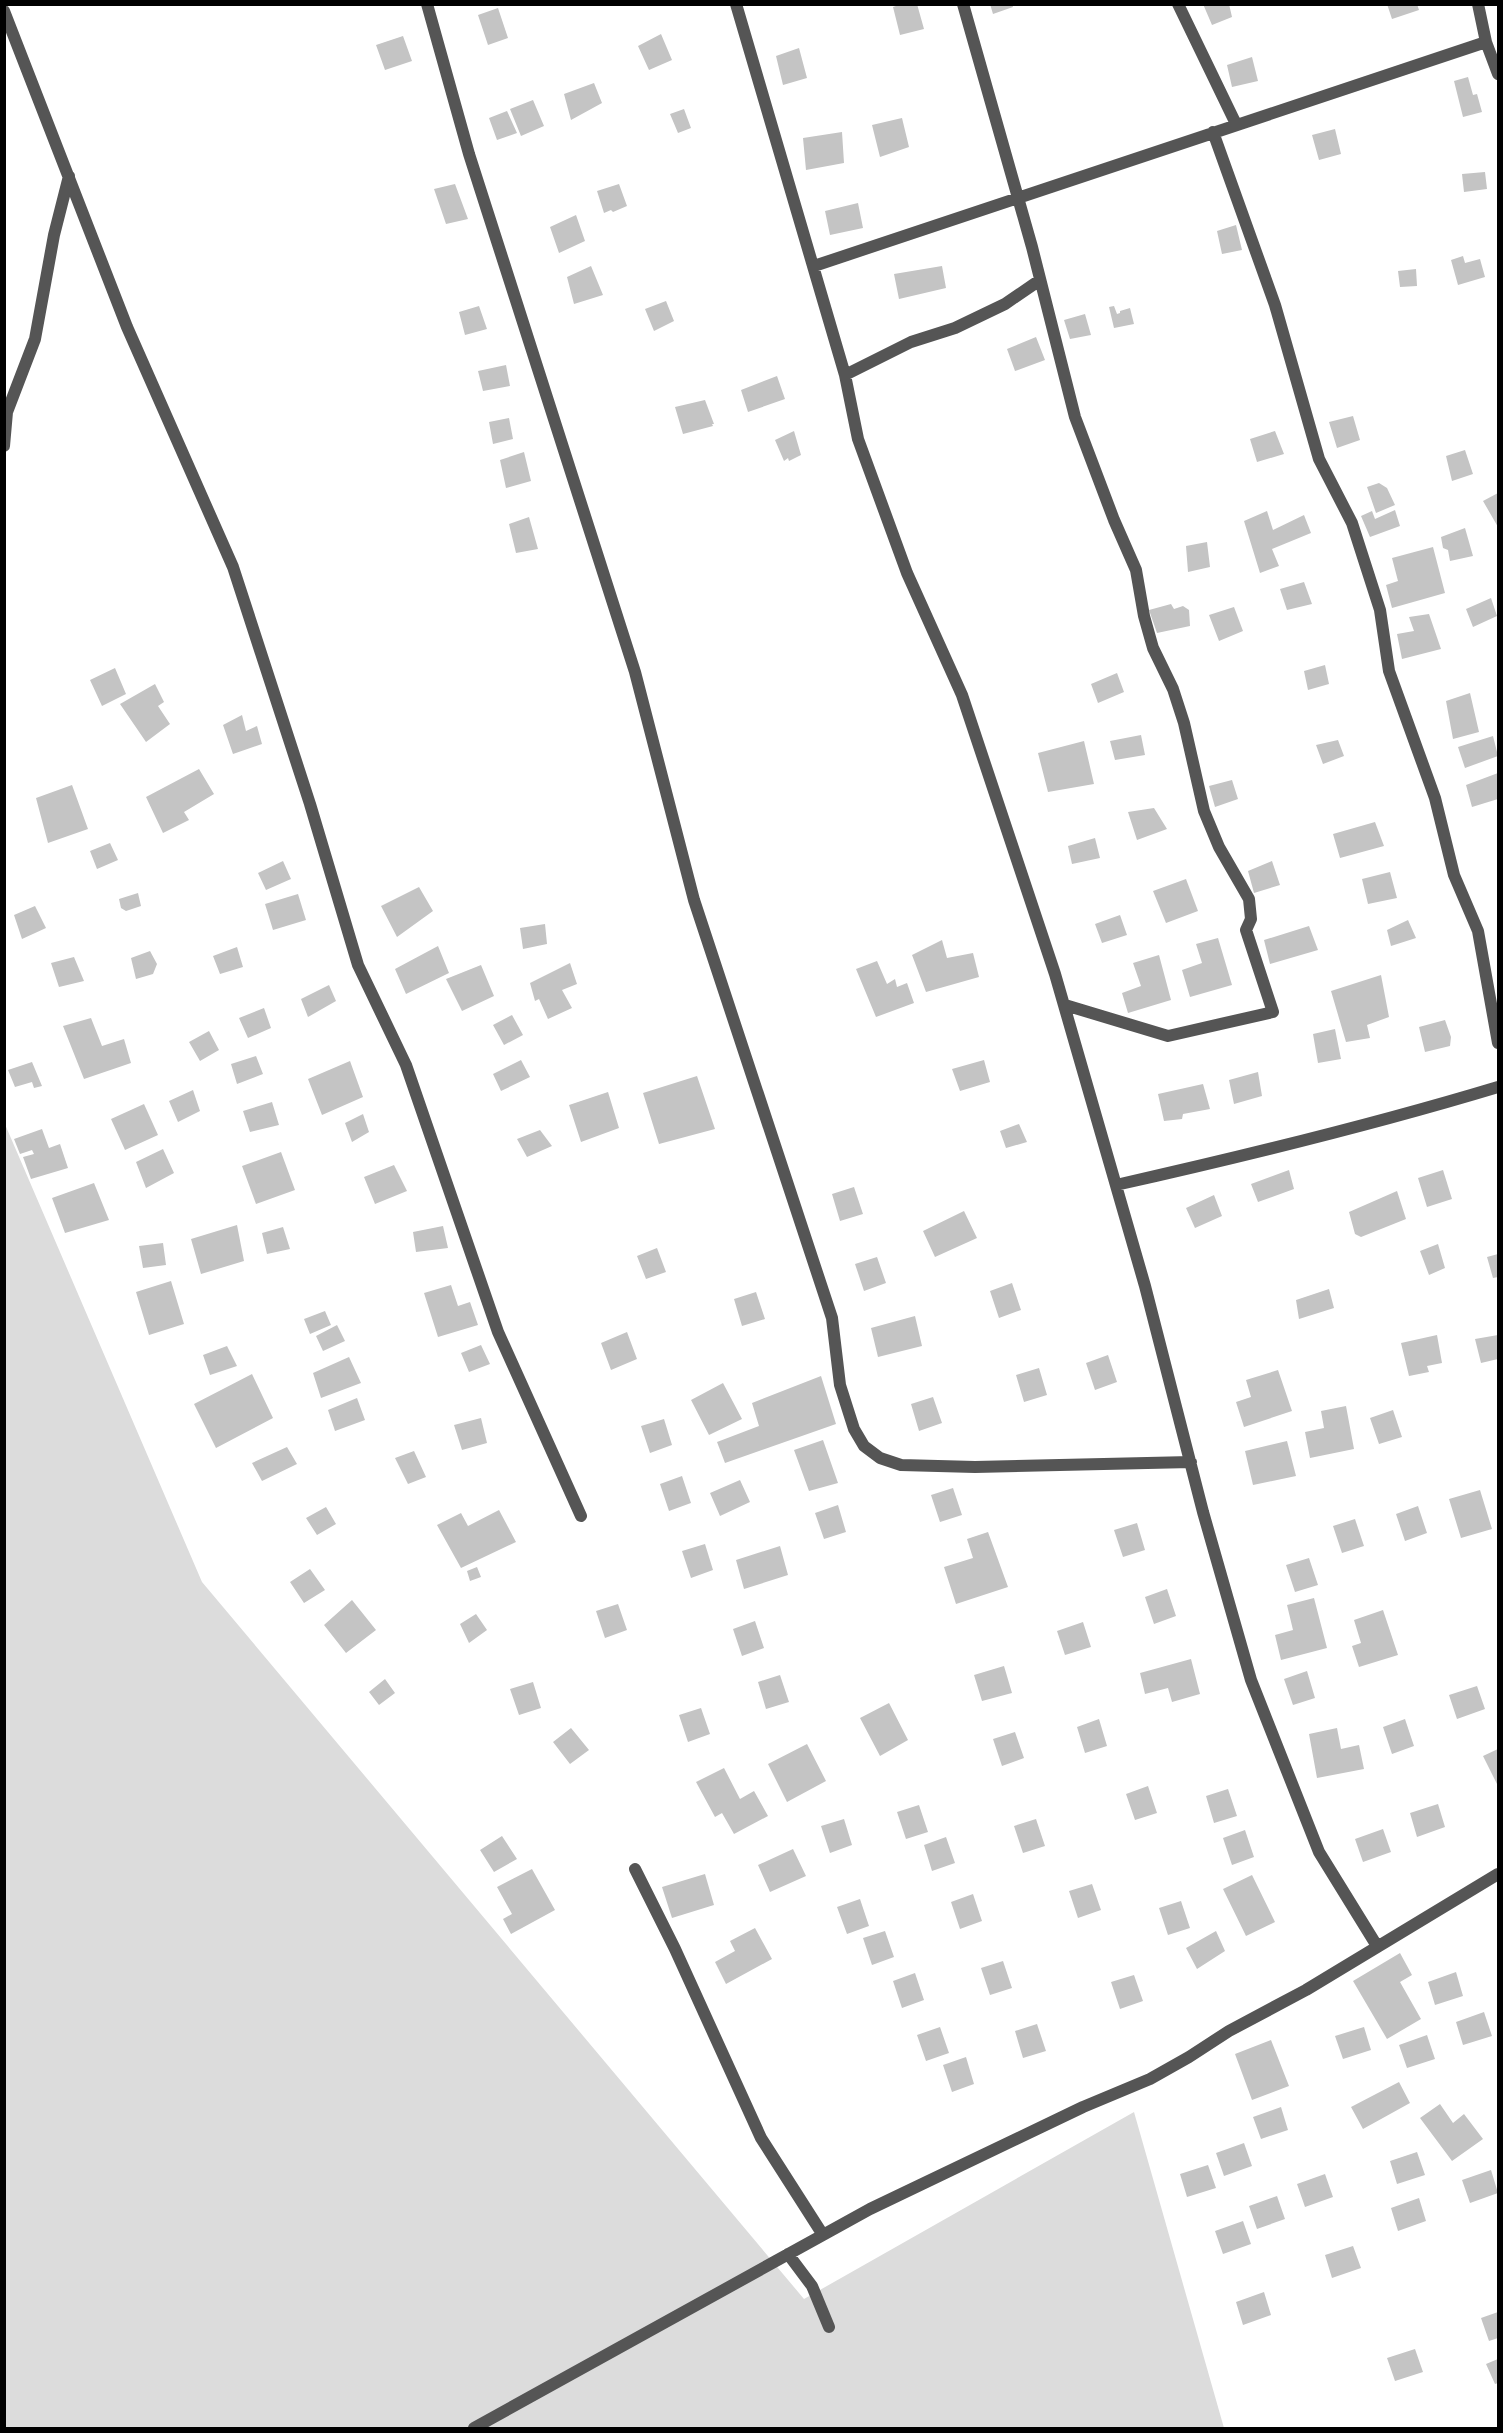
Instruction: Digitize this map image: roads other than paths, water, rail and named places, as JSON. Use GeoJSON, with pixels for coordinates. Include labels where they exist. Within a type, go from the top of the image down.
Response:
{"type":"FeatureCollection","features":[{"type":"Feature","properties":{"kind":"street"},"geometry":{"type":"LineString","coordinates":[[428,4],[469,153],[634,672],[694,900],[832,1318],[840,1384],[854,1430],[864,1446],[880,1458],[901,1465],[975,1467],[1191,1462]]}},
{"type":"Feature","properties":{"kind":"street"},"geometry":{"type":"LineString","coordinates":[[736,4],[845,375],[858,439],[907,573],[962,695],[1065,1005],[1145,1286],[1251,1680],[1319,1852],[1377,1946]]}},
{"type":"Feature","properties":{"kind":"street"},"geometry":{"type":"LineString","coordinates":[[963,4],[1018,198],[1075,417],[1100,477],[1114,520],[1129,549],[1136,570],[1144,616],[1153,648],[1173,689],[1184,723],[1204,811],[1219,847],[1249,899],[1251,919],[1246,930],[1273,1012],[1168,1036],[1065,1005]]}},
{"type":"Feature","properties":{"kind":"street"},"geometry":{"type":"LineString","coordinates":[[1178,4],[1236,124]]}},
{"type":"Feature","properties":{"kind":"street"},"geometry":{"type":"LineString","coordinates":[[1478,4],[1486,42],[1498,74]]}},
{"type":"Feature","properties":{"kind":"street"},"geometry":{"type":"LineString","coordinates":[[4,10],[127,327],[233,567],[310,804],[358,965],[406,1065],[498,1332],[581,1516]]}},
{"type":"Feature","properties":{"kind":"street"},"geometry":{"type":"LineString","coordinates":[[814,266],[1486,42]]}},
{"type":"Feature","properties":{"kind":"street"},"geometry":{"type":"LineString","coordinates":[[1213,132],[1275,305],[1319,459],[1352,523],[1380,610],[1389,671],[1435,798],[1454,875],[1478,931],[1498,1042]]}},
{"type":"Feature","properties":{"kind":"street"},"geometry":{"type":"LineString","coordinates":[[4,446],[7,412],[35,339],[54,235],[69,176]]}},
{"type":"Feature","properties":{"kind":"street"},"geometry":{"type":"LineString","coordinates":[[845,375],[911,342],[955,328],[1005,304],[1040,280]]}},
{"type":"Feature","properties":{"kind":"street"},"geometry":{"type":"LineString","coordinates":[[1116,1185],[1291,1145],[1498,1087]]}},
{"type":"Feature","properties":{"kind":"street"},"geometry":{"type":"LineString","coordinates":[[635,1869],[680,1959],[761,2138],[823,2235]]}},
{"type":"Feature","properties":{"kind":"street"},"geometry":{"type":"LineString","coordinates":[[474,2428],[870,2209],[1083,2107],[1150,2079],[1190,2057],[1229,2031],[1306,1990],[1498,1874]]}},
{"type":"Feature","properties":{"kind":"street"},"geometry":{"type":"LineString","coordinates":[[788,2254],[812,2286],[829,2327]]}}]}
